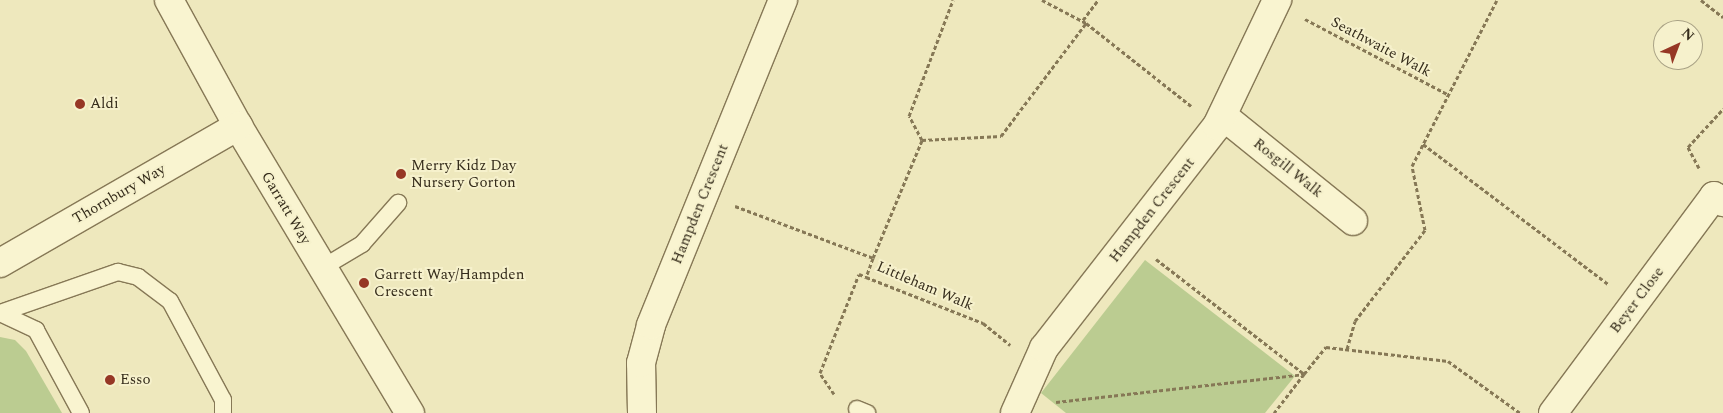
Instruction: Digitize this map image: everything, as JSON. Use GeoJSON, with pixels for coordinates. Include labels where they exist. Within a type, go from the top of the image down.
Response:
{"type":"FeatureCollection","features":[{"type":"Feature","properties":{"kind":"street","name":"Garratt Way"},"geometry":{"type":"LineString","coordinates":[[169,0],[238,126],[410,413]]}},
{"type":"Feature","properties":{"kind":"street","name":"Hampden Crescent"},"geometry":{"type":"LineString","coordinates":[[642,413],[641,363],[651,325],[783,0]]}},
{"type":"Feature","properties":{"kind":"street","name":"Hampden Crescent"},"geometry":{"type":"LineString","coordinates":[[1015,413],[1035,365],[1220,121],[1278,2]]}},
{"type":"Feature","properties":{"kind":"street","name":"Rosgill Walk"},"geometry":{"type":"LineString","coordinates":[[1220,121],[1354,221]]}},
{"type":"Feature","properties":{"kind":"street","name":"Thornbury Way"},"geometry":{"type":"LineString","coordinates":[[0,263],[238,126]]}},
{"type":"Feature","properties":{"kind":"street","name":"Beyer Close"},"geometry":{"type":"LineString","coordinates":[[1553,413],[1634,304],[1719,199]]}},
{"type":"Feature","properties":{"kind":"lane"},"geometry":{"type":"LineString","coordinates":[[322,268],[362,244],[398,203]]}},
{"type":"Feature","properties":{"kind":"lane"},"geometry":{"type":"LineString","coordinates":[[0,313],[118,272],[138,278],[170,301],[223,400],[223,413]]}},
{"type":"Feature","properties":{"kind":"lane"},"geometry":{"type":"LineString","coordinates":[[0,313],[36,330],[81,413]]}},
{"type":"Feature","properties":{"kind":"path"},"geometry":{"type":"LineString","coordinates":[[922,140],[909,116],[953,0]]}},
{"type":"Feature","properties":{"kind":"path"},"geometry":{"type":"LineString","coordinates":[[1042,0],[1085,22],[1220,121]]}},
{"type":"Feature","properties":{"kind":"path"},"geometry":{"type":"LineString","coordinates":[[922,140],[1001,136],[1085,22],[1098,0]]}},
{"type":"Feature","properties":{"kind":"path"},"geometry":{"type":"LineString","coordinates":[[1347,350],[1355,321],[1425,230],[1412,166],[1496,0]]}},
{"type":"Feature","properties":{"kind":"path"},"geometry":{"type":"LineString","coordinates":[[1701,0],[1723,17]]}},
{"type":"Feature","properties":{"kind":"path","name":"Seathwaite Walk"},"geometry":{"type":"LineString","coordinates":[[1278,2],[1447,94]]}},
{"type":"Feature","properties":{"kind":"path"},"geometry":{"type":"LineString","coordinates":[[1719,199],[1688,147],[1723,109]]}},
{"type":"Feature","properties":{"kind":"path"},"geometry":{"type":"LineString","coordinates":[[874,258],[922,140]]}},
{"type":"Feature","properties":{"kind":"path"},"geometry":{"type":"LineString","coordinates":[[1423,144],[1634,304]]}},
{"type":"Feature","properties":{"kind":"path","name":"Littleham Walk"},"geometry":{"type":"LineString","coordinates":[[704,194],[874,258],[866,277],[983,323],[1035,365]]}},
{"type":"Feature","properties":{"kind":"path"},"geometry":{"type":"LineString","coordinates":[[1130,238],[1304,374]]}},
{"type":"Feature","properties":{"kind":"path"},"geometry":{"type":"LineString","coordinates":[[831,404],[835,396],[820,372],[859,274],[866,277]]}},
{"type":"Feature","properties":{"kind":"path"},"geometry":{"type":"LineString","coordinates":[[1274,413],[1326,347],[1448,361],[1521,413]]}},
{"type":"Feature","properties":{"kind":"path"},"geometry":{"type":"LineString","coordinates":[[1048,403],[1304,374]]}},
{"type":"Feature","properties":{"kind":"green space"},"geometry":{"type":"Polygon","coordinates":[[[1145,260],[1295,376],[1265,413],[1066,413],[1041,393],[1145,260]]]}},
{"type":"Feature","properties":{"kind":"green space"},"geometry":{"type":"Polygon","coordinates":[[[0,337],[15,340],[26,351],[62,413],[0,413],[0,337]]]}},
{"type":"Feature","properties":{"kind":"place","name":"Aldi"},"geometry":{"type":"Point","coordinates":[80,104]}},
{"type":"Feature","properties":{"kind":"place","name":"Merry Kidz Day Nursery Gorton"},"geometry":{"type":"Point","coordinates":[401,174]}},
{"type":"Feature","properties":{"kind":"place","name":"Garrett Way/Hampden Crescent"},"geometry":{"type":"Point","coordinates":[364,283]}},
{"type":"Feature","properties":{"kind":"place","name":"Esso"},"geometry":{"type":"Point","coordinates":[110,380]}}]}
